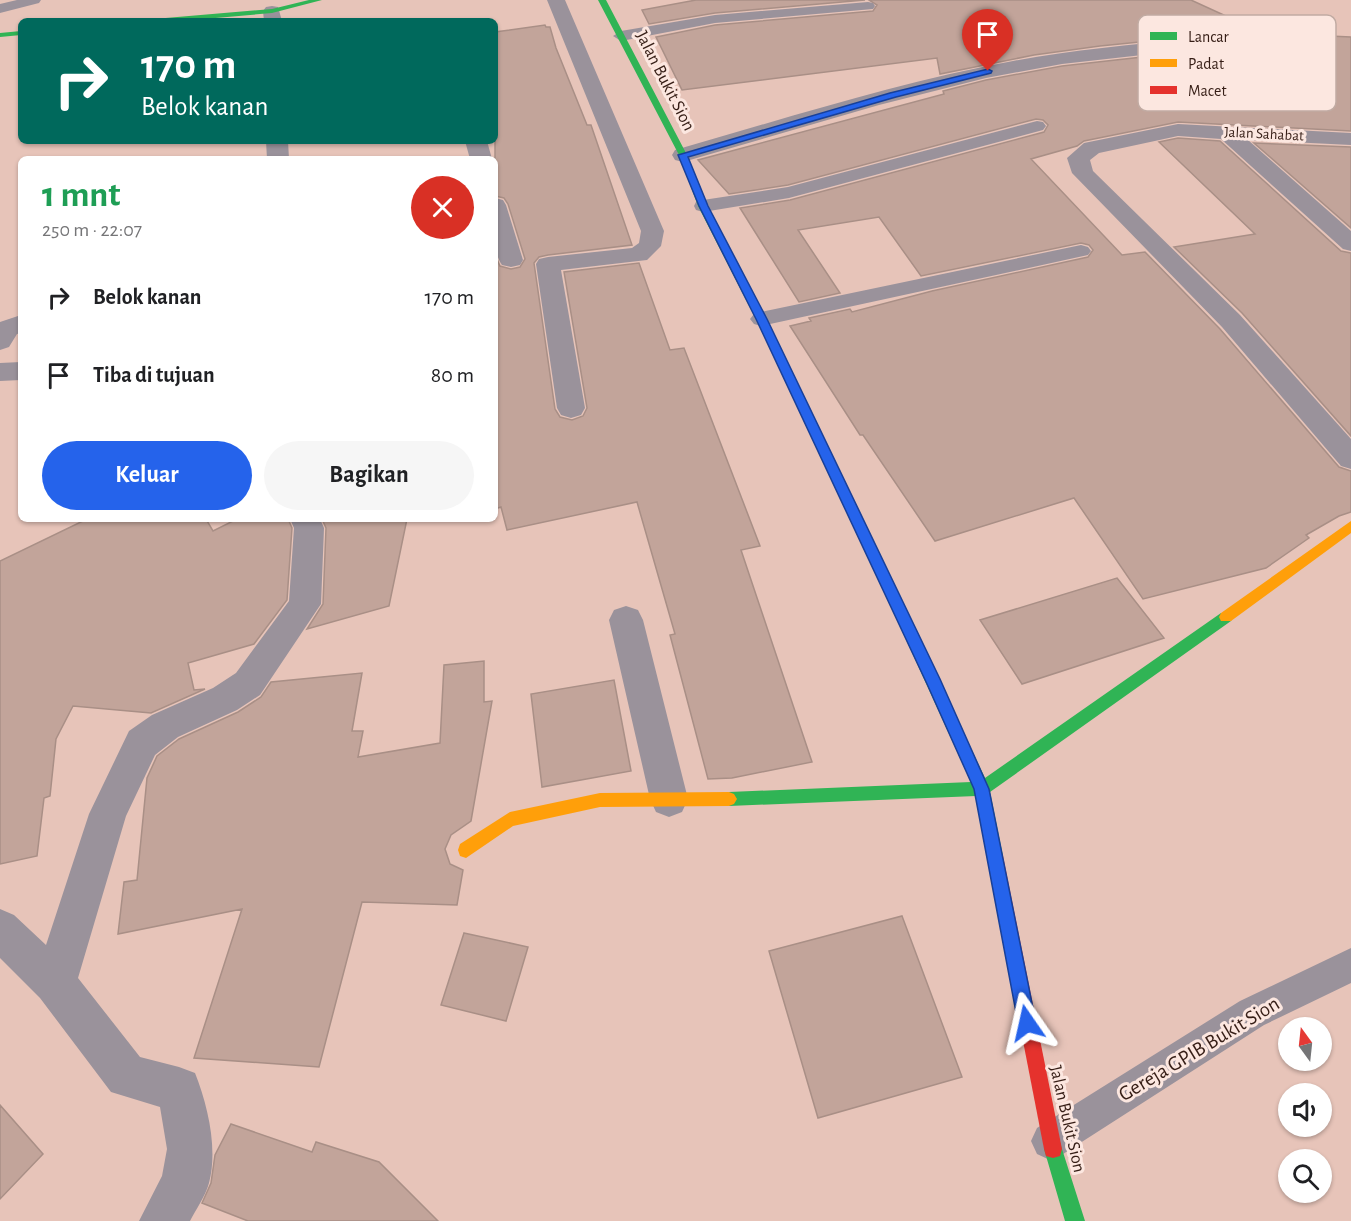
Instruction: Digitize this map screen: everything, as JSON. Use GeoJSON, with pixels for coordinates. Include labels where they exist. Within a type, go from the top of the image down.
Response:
{"type":"FeatureCollection","features":[{"type":"Feature","properties":{"kind":"street"},"geometry":{"type":"LineString","coordinates":[[225,18],[272,16],[318,0]]}},
{"type":"Feature","properties":{"kind":"street"},"geometry":{"type":"LineString","coordinates":[[498,226],[503,261],[548,264],[638,255],[649,249],[654,239],[652,225],[556,0]]}},
{"type":"Feature","properties":{"kind":"street","name":"Jalan Bukit Sion"},"geometry":{"type":"LineString","coordinates":[[602,0],[683,155],[704,206],[761,319],[934,684],[981,789],[1066,1216]]}},
{"type":"Feature","properties":{"kind":"street"},"geometry":{"type":"LineString","coordinates":[[0,34],[18,33]]}},
{"type":"Feature","properties":{"kind":"street"},"geometry":{"type":"LineString","coordinates":[[683,155],[893,95],[988,71],[1096,54],[1138,50]]}},
{"type":"Feature","properties":{"kind":"street","name":"Jalan Sahabat"},"geometry":{"type":"LineString","coordinates":[[1351,139],[1178,130],[1092,148],[1078,158],[1083,173],[1231,321],[1351,458]]}},
{"type":"Feature","properties":{"kind":"street"},"geometry":{"type":"LineString","coordinates":[[1225,131],[1351,244]]}},
{"type":"Feature","properties":{"kind":"street"},"geometry":{"type":"LineString","coordinates":[[548,264],[571,408]]}},
{"type":"Feature","properties":{"kind":"street"},"geometry":{"type":"LineString","coordinates":[[0,341],[8,328],[18,323]]}},
{"type":"Feature","properties":{"kind":"street"},"geometry":{"type":"LineString","coordinates":[[0,372],[18,371]]}},
{"type":"Feature","properties":{"kind":"street"},"geometry":{"type":"LineString","coordinates":[[55,983],[108,814],[142,743],[165,726],[225,699],[248,684],[305,604],[309,528],[306,522]]}},
{"type":"Feature","properties":{"kind":"street"},"geometry":{"type":"LineString","coordinates":[[466,850],[510,819],[600,800],[981,789],[1181,650],[1351,526]]}},
{"type":"Feature","properties":{"kind":"street"},"geometry":{"type":"LineString","coordinates":[[626,620],[669,799]]}},
{"type":"Feature","properties":{"kind":"street"},"geometry":{"type":"LineString","coordinates":[[0,929],[55,983],[127,1076],[179,1089],[190,1149],[185,1183],[163,1221]]}},
{"type":"Feature","properties":{"kind":"lane"},"geometry":{"type":"LineString","coordinates":[[0,9],[34,0]]}},
{"type":"Feature","properties":{"kind":"lane"},"geometry":{"type":"LineString","coordinates":[[621,36],[715,19],[868,6]]}},
{"type":"Feature","properties":{"kind":"lane"},"geometry":{"type":"LineString","coordinates":[[704,206],[789,192],[1037,126]]}},
{"type":"Feature","properties":{"kind":"lane"},"geometry":{"type":"LineString","coordinates":[[761,319],[1081,251]]}},
{"type":"Feature","properties":{"kind":"lane","name":"Gereja GPIB Bukit Sion"},"geometry":{"type":"LineString","coordinates":[[1050,1141],[1252,1013],[1351,965]]}},
{"type":"Feature","properties":{"kind":"building"},"geometry":{"type":"Polygon","coordinates":[[[696,0],[865,0],[715,13],[649,24],[642,10],[696,0]]]}},
{"type":"Feature","properties":{"kind":"building"},"geometry":{"type":"Polygon","coordinates":[[[869,0],[1191,0],[1224,15],[1138,15],[1138,42],[1034,55],[940,74],[937,58],[682,90],[656,37],[715,25],[873,11],[877,5],[869,0]]]}},
{"type":"Feature","properties":{"kind":"building"},"geometry":{"type":"Polygon","coordinates":[[[545,25],[550,27],[556,48],[587,125],[591,125],[632,245],[548,255],[539,257],[534,263],[555,409],[560,417],[572,420],[583,416],[587,408],[564,272],[639,263],[670,350],[684,348],[760,546],[741,550],[812,762],[732,778],[708,779],[670,635],[675,634],[637,502],[507,530],[501,507],[498,508],[498,262],[500,266],[511,269],[520,267],[525,259],[508,204],[504,198],[498,197],[498,156],[495,156],[495,144],[498,144],[498,32],[545,25]]]}},
{"type":"Feature","properties":{"kind":"building"},"geometry":{"type":"Polygon","coordinates":[[[1336,36],[1351,37],[1351,131],[1178,122],[1084,141],[1077,146],[1031,159],[1122,255],[1145,252],[1220,329],[1339,467],[1351,471],[1351,512],[1339,516],[1306,535],[1309,538],[1266,568],[1143,599],[1074,498],[935,541],[863,435],[860,435],[790,326],[811,321],[809,318],[850,309],[852,312],[932,291],[1088,257],[1093,250],[1089,245],[1081,243],[921,276],[879,217],[798,230],[840,293],[799,302],[740,208],[790,200],[1044,132],[1048,125],[1043,120],[1036,119],[788,185],[729,194],[698,160],[944,94],[943,91],[986,80],[1062,66],[1138,57],[1138,111],[1336,111],[1336,36]]]}},
{"type":"Feature","properties":{"kind":"building"},"geometry":{"type":"Polygon","coordinates":[[[1178,138],[1220,141],[1341,251],[1351,253],[1351,436],[1242,313],[1174,247],[1255,234],[1159,142],[1178,138]]]}},
{"type":"Feature","properties":{"kind":"building"},"geometry":{"type":"Polygon","coordinates":[[[1254,143],[1351,147],[1351,228],[1254,143]]]}},
{"type":"Feature","properties":{"kind":"building"},"geometry":{"type":"Polygon","coordinates":[[[81,522],[208,522],[213,531],[231,522],[289,522],[292,528],[287,600],[254,644],[188,663],[194,690],[205,689],[151,713],[73,706],[56,739],[50,796],[44,798],[37,856],[0,864],[0,561],[81,522]]]}},
{"type":"Feature","properties":{"kind":"building"},"geometry":{"type":"Polygon","coordinates":[[[323,522],[406,522],[389,606],[307,629],[323,604],[326,528],[323,522]]]}},
{"type":"Feature","properties":{"kind":"building"},"geometry":{"type":"Polygon","coordinates":[[[1117,578],[1164,638],[1022,684],[980,620],[1117,578]]]}},
{"type":"Feature","properties":{"kind":"building"},"geometry":{"type":"Polygon","coordinates":[[[484,661],[484,702],[492,701],[471,821],[451,835],[445,849],[450,864],[463,870],[457,905],[362,902],[319,1067],[194,1058],[242,909],[118,934],[124,882],[137,880],[147,778],[157,756],[179,739],[238,712],[261,697],[271,682],[362,673],[352,731],[363,731],[358,757],[440,743],[444,665],[484,661]]]}},
{"type":"Feature","properties":{"kind":"building"},"geometry":{"type":"Polygon","coordinates":[[[614,680],[631,771],[542,787],[531,694],[614,680]]]}},
{"type":"Feature","properties":{"kind":"building"},"geometry":{"type":"Polygon","coordinates":[[[902,916],[962,1077],[818,1118],[769,951],[902,916]]]}},
{"type":"Feature","properties":{"kind":"building"},"geometry":{"type":"Polygon","coordinates":[[[464,933],[528,947],[506,1021],[441,1005],[464,933]]]}},
{"type":"Feature","properties":{"kind":"building"},"geometry":{"type":"Polygon","coordinates":[[[0,1105],[43,1154],[0,1199],[0,1105]]]}},
{"type":"Feature","properties":{"kind":"building"},"geometry":{"type":"Polygon","coordinates":[[[231,1124],[312,1152],[316,1142],[379,1162],[438,1221],[248,1221],[202,1203],[211,1183],[215,1155],[231,1124]]]}},
{"type":"Feature","properties":{"kind":"traffic: fast"},"geometry":{"type":"LineString","coordinates":[[189,18],[272,11],[318,0]]}},
{"type":"Feature","properties":{"kind":"traffic: fast"},"geometry":{"type":"LineString","coordinates":[[602,0],[683,155],[703,206],[768,333]]}},
{"type":"Feature","properties":{"kind":"traffic: fast"},"geometry":{"type":"LineString","coordinates":[[0,35],[18,33]]}},
{"type":"Feature","properties":{"kind":"traffic: fast"},"geometry":{"type":"LineString","coordinates":[[873,554],[982,789],[995,856]]}},
{"type":"Feature","properties":{"kind":"traffic: fast"},"geometry":{"type":"LineString","coordinates":[[729,799],[982,789],[1226,617]]}},
{"type":"Feature","properties":{"kind":"traffic: fast"},"geometry":{"type":"LineString","coordinates":[[1053,1149],[1075,1221]]}},
{"type":"Feature","properties":{"kind":"traffic: slow"},"geometry":{"type":"LineString","coordinates":[[768,333],[873,554]]}},
{"type":"Feature","properties":{"kind":"traffic: slow"},"geometry":{"type":"LineString","coordinates":[[1226,617],[1351,526]]}},
{"type":"Feature","properties":{"kind":"traffic: slow"},"geometry":{"type":"LineString","coordinates":[[466,850],[510,819],[600,800],[729,799]]}},
{"type":"Feature","properties":{"kind":"traffic: jam"},"geometry":{"type":"LineString","coordinates":[[995,856],[1053,1149]]}},
{"type":"Feature","properties":{"kind":"route"},"geometry":{"type":"LineString","coordinates":[[988,71],[893,95],[683,155],[704,206],[761,319],[934,684],[981,789],[1027,1023]]}}]}
